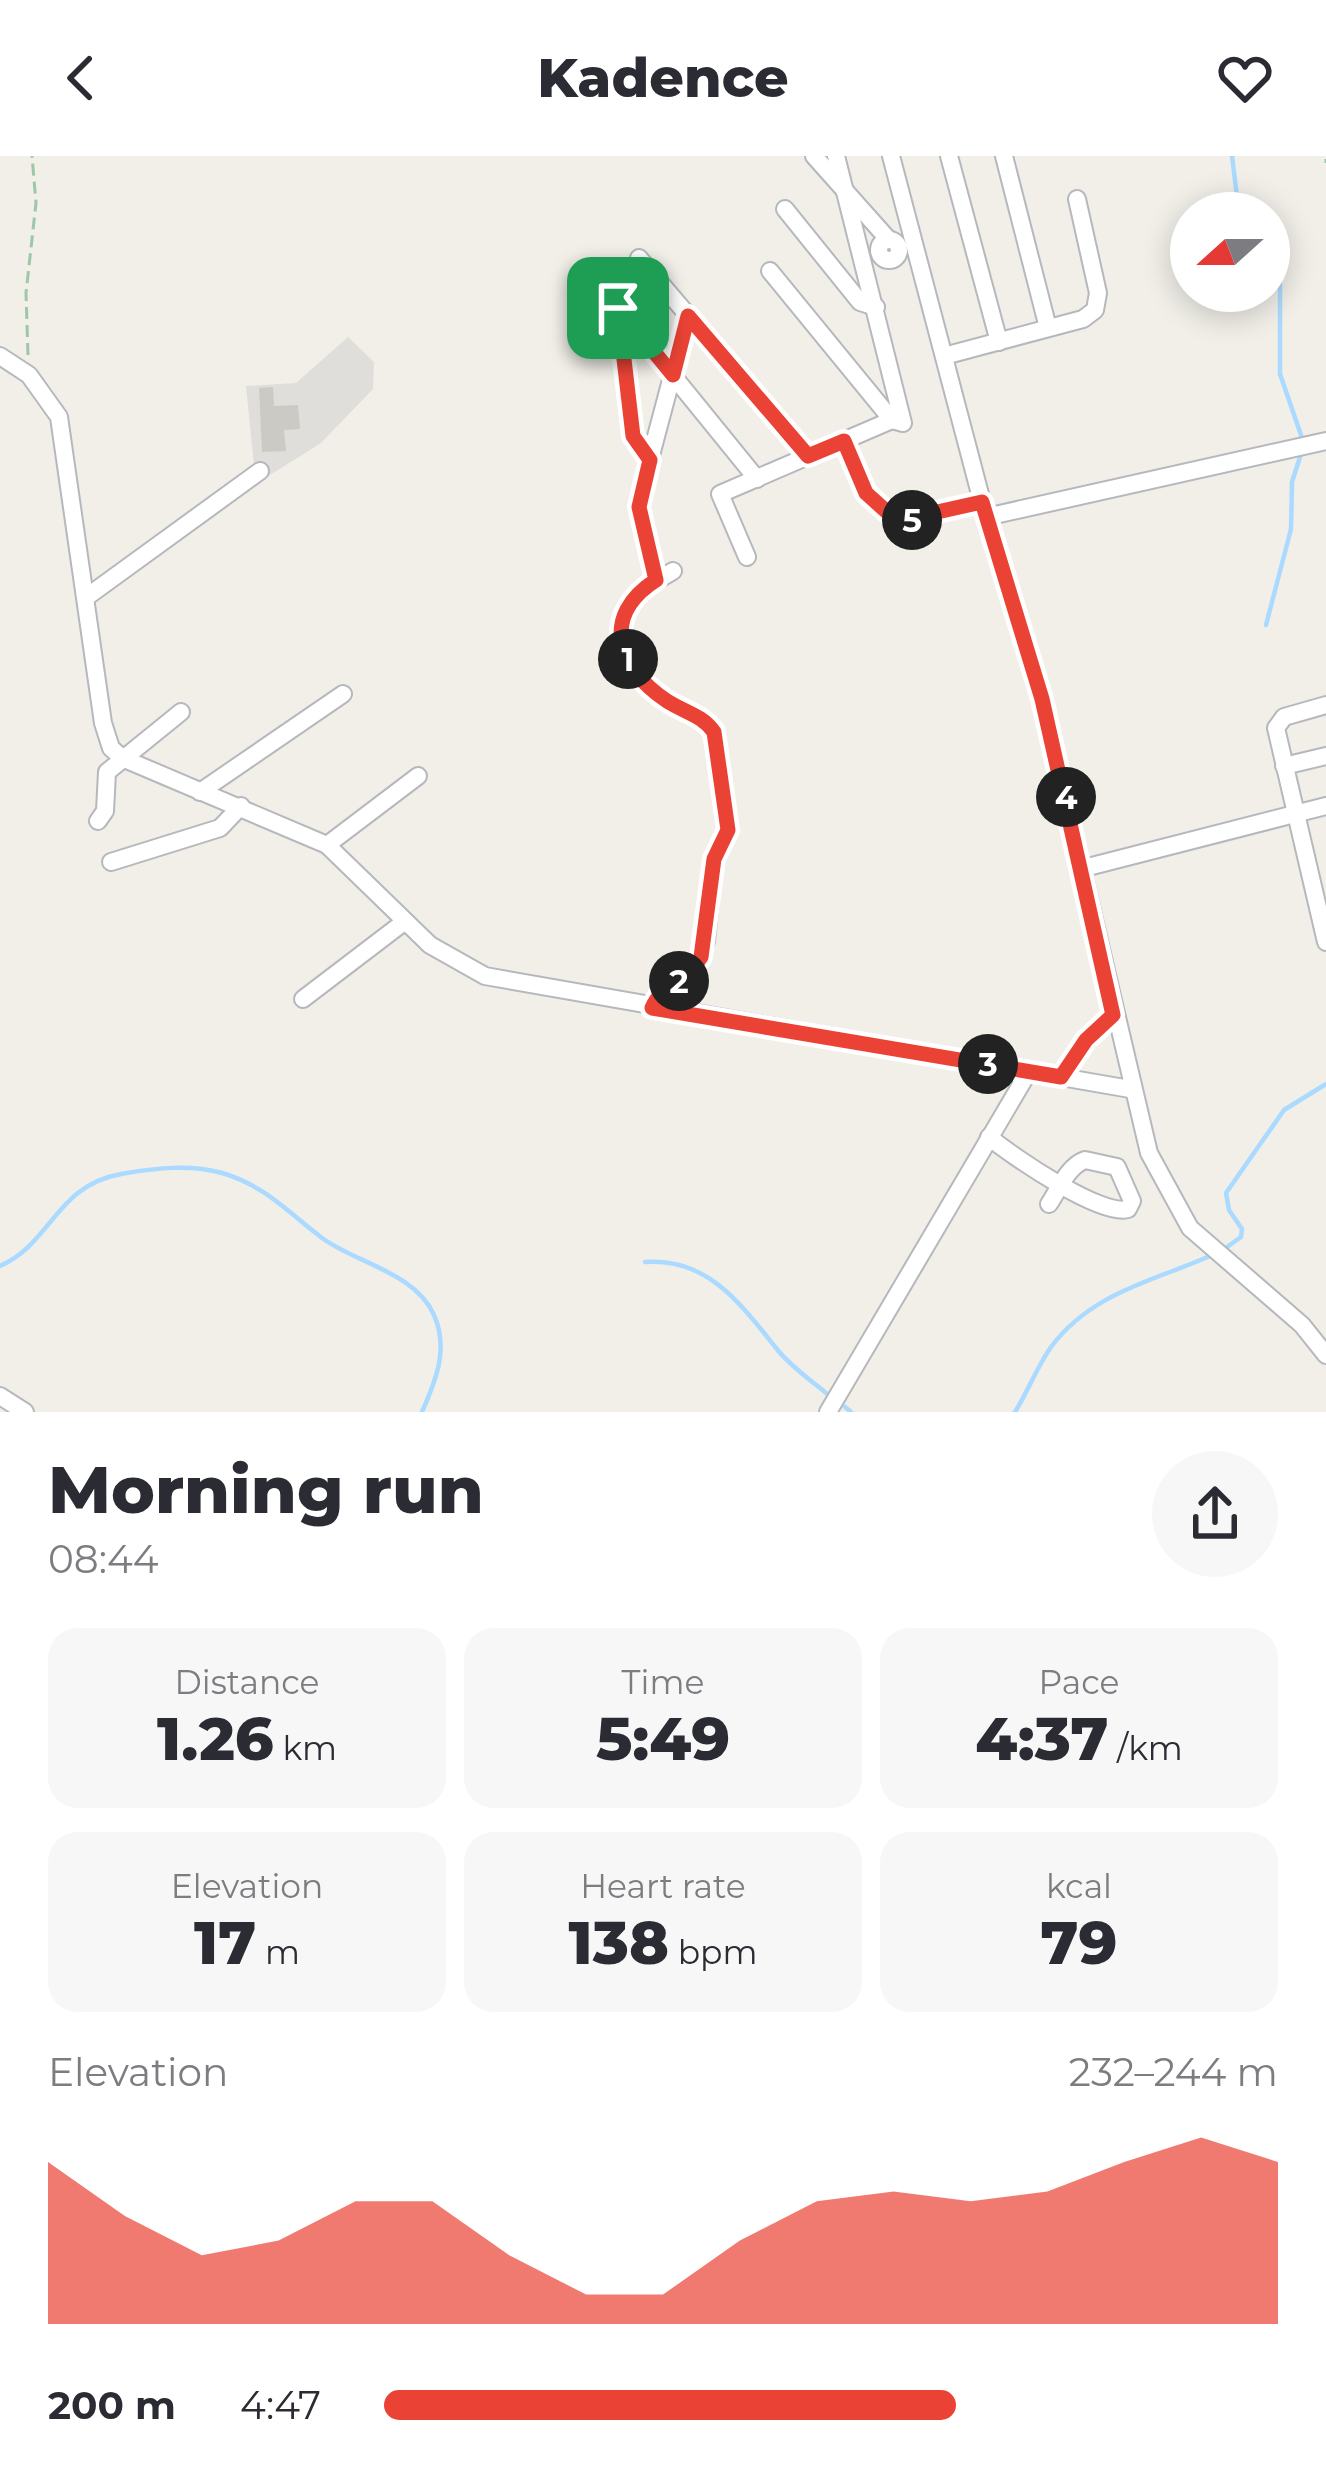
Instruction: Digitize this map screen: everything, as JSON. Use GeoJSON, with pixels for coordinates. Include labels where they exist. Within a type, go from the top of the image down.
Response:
{"type":"FeatureCollection","features":[{"type":"Feature","properties":{"kind":"street"},"geometry":{"type":"LineString","coordinates":[[814,156],[923,278],[984,509],[1032,660],[1084,868],[1130,1089],[1158,1175],[1190,1228],[1302,1325],[1326,1355]]}},
{"type":"Feature","properties":{"kind":"street"},"geometry":{"type":"LineString","coordinates":[[770,272],[900,424],[905,418],[836,156]]}},
{"type":"Feature","properties":{"kind":"street"},"geometry":{"type":"LineString","coordinates":[[891,156],[896,247]]}},
{"type":"Feature","properties":{"kind":"street"},"geometry":{"type":"LineString","coordinates":[[949,156],[999,342]]}},
{"type":"Feature","properties":{"kind":"street"},"geometry":{"type":"LineString","coordinates":[[1004,156],[1048,328]]}},
{"type":"Feature","properties":{"kind":"street"},"geometry":{"type":"LineString","coordinates":[[944,356],[1096,310],[1098,293],[1077,199]]}},
{"type":"Feature","properties":{"kind":"street"},"geometry":{"type":"LineString","coordinates":[[785,209],[860,302],[876,308]]}},
{"type":"Feature","properties":{"kind":"street"},"geometry":{"type":"LineString","coordinates":[[852,217],[896,247]]}},
{"type":"Feature","properties":{"kind":"street"},"geometry":{"type":"LineString","coordinates":[[639,258],[808,456]]}},
{"type":"Feature","properties":{"kind":"street"},"geometry":{"type":"LineString","coordinates":[[650,460],[633,436],[618,308],[757,478]]}},
{"type":"Feature","properties":{"kind":"street"},"geometry":{"type":"LineString","coordinates":[[641,493],[688,316]]}},
{"type":"Feature","properties":{"kind":"street"},"geometry":{"type":"LineString","coordinates":[[0,356],[29,375],[59,417],[103,723],[111,748],[122,758],[327,845],[430,945],[484,976],[1130,1089]]}},
{"type":"Feature","properties":{"kind":"street"},"geometry":{"type":"LineString","coordinates":[[747,557],[720,494],[892,420]]}},
{"type":"Feature","properties":{"kind":"street"},"geometry":{"type":"LineString","coordinates":[[844,441],[866,493],[897,521],[984,509],[1326,441]]}},
{"type":"Feature","properties":{"kind":"street"},"geometry":{"type":"LineString","coordinates":[[88,596],[260,471]]}},
{"type":"Feature","properties":{"kind":"street"},"geometry":{"type":"LineString","coordinates":[[652,1008],[661,992],[693,970],[701,957],[714,859],[728,830],[714,732],[645,683],[623,644],[621,618],[627,605],[664,576]]}},
{"type":"Feature","properties":{"kind":"street"},"geometry":{"type":"LineString","coordinates":[[200,792],[343,694]]}},
{"type":"Feature","properties":{"kind":"street"},"geometry":{"type":"LineString","coordinates":[[1326,705],[1279,720],[1294,814],[1326,942]]}},
{"type":"Feature","properties":{"kind":"street"},"geometry":{"type":"LineString","coordinates":[[98,821],[105,811],[107,772],[181,712]]}},
{"type":"Feature","properties":{"kind":"street"},"geometry":{"type":"LineString","coordinates":[[1284,766],[1326,755]]}},
{"type":"Feature","properties":{"kind":"street"},"geometry":{"type":"LineString","coordinates":[[327,845],[418,776]]}},
{"type":"Feature","properties":{"kind":"street"},"geometry":{"type":"LineString","coordinates":[[110,862],[210,832],[241,806]]}},
{"type":"Feature","properties":{"kind":"street"},"geometry":{"type":"LineString","coordinates":[[1084,868],[1326,806]]}},
{"type":"Feature","properties":{"kind":"street"},"geometry":{"type":"LineString","coordinates":[[304,998],[404,922]]}},
{"type":"Feature","properties":{"kind":"street"},"geometry":{"type":"LineString","coordinates":[[829,1412],[1029,1071]]}},
{"type":"Feature","properties":{"kind":"street"},"geometry":{"type":"LineString","coordinates":[[988,1137],[1063,1183],[1049,1204]]}},
{"type":"Feature","properties":{"kind":"street"},"geometry":{"type":"LineString","coordinates":[[0,1396],[25,1412]]}},
{"type":"Feature","properties":{"kind":"path"},"geometry":{"type":"LineString","coordinates":[[29,375],[26,293],[37,203],[32,156]]}},
{"type":"Feature","properties":{"kind":"path"},"geometry":{"type":"LineString","coordinates":[[641,493],[639,507],[664,576]]}},
{"type":"Feature","properties":{"kind":"path"},"geometry":{"type":"LineString","coordinates":[[1061,1077],[1086,1040],[1113,1015]]}},
{"type":"Feature","properties":{"kind":"shaded area"},"geometry":{"type":"Polygon","coordinates":[[[348,337],[374,362],[373,389],[321,443],[262,480],[254,466],[246,386],[296,383],[348,337]]]}},
{"type":"Feature","properties":{"kind":"building"},"geometry":{"type":"Polygon","coordinates":[[[273,387],[274,406],[298,405],[300,429],[284,430],[286,451],[262,452],[259,388],[273,387]]]}},
{"type":"Feature","properties":{"kind":"waterway"},"geometry":{"type":"LineString","coordinates":[[1232,156],[1236,192]]}},
{"type":"Feature","properties":{"kind":"waterway"},"geometry":{"type":"LineString","coordinates":[[1280,312],[1280,374],[1301,435]]}},
{"type":"Feature","properties":{"kind":"waterway"},"geometry":{"type":"LineString","coordinates":[[1266,625],[1291,529],[1292,482],[1300,457]]}},
{"type":"Feature","properties":{"kind":"waterway"},"geometry":{"type":"LineString","coordinates":[[1227,1247],[1241,1237],[1242,1229],[1229,1210],[1226,1193],[1284,1110],[1326,1084]]}},
{"type":"Feature","properties":{"kind":"waterway"},"geometry":{"type":"LineString","coordinates":[[0,1266],[18,1256],[68,1202],[99,1180],[172,1168],[237,1178],[336,1247],[400,1279],[425,1301],[438,1328],[440,1352],[422,1412]]}},
{"type":"Feature","properties":{"kind":"waterway"},"geometry":{"type":"LineString","coordinates":[[1015,1412],[1051,1347],[1085,1314],[1124,1291],[1210,1256]]}},
{"type":"Feature","properties":{"kind":"waterway"},"geometry":{"type":"LineString","coordinates":[[645,1262],[687,1267],[721,1287],[787,1360],[826,1393]]}},
{"type":"Feature","properties":{"kind":"waterway"},"geometry":{"type":"LineString","coordinates":[[845,1407],[851,1412]]}},
{"type":"Feature","properties":{"kind":"route"},"geometry":{"type":"LineString","coordinates":[[618,308],[673,375],[688,316],[808,456],[844,441],[866,493],[897,521],[982,502],[1042,699],[1084,868],[1113,1015],[1086,1040],[1061,1077],[652,1008],[661,992],[693,970],[701,957],[714,859],[728,830],[728,815],[714,732],[707,722],[665,700],[645,683],[623,644],[621,618],[627,605],[656,580],[639,507],[650,460],[633,436],[618,308]]}}]}
